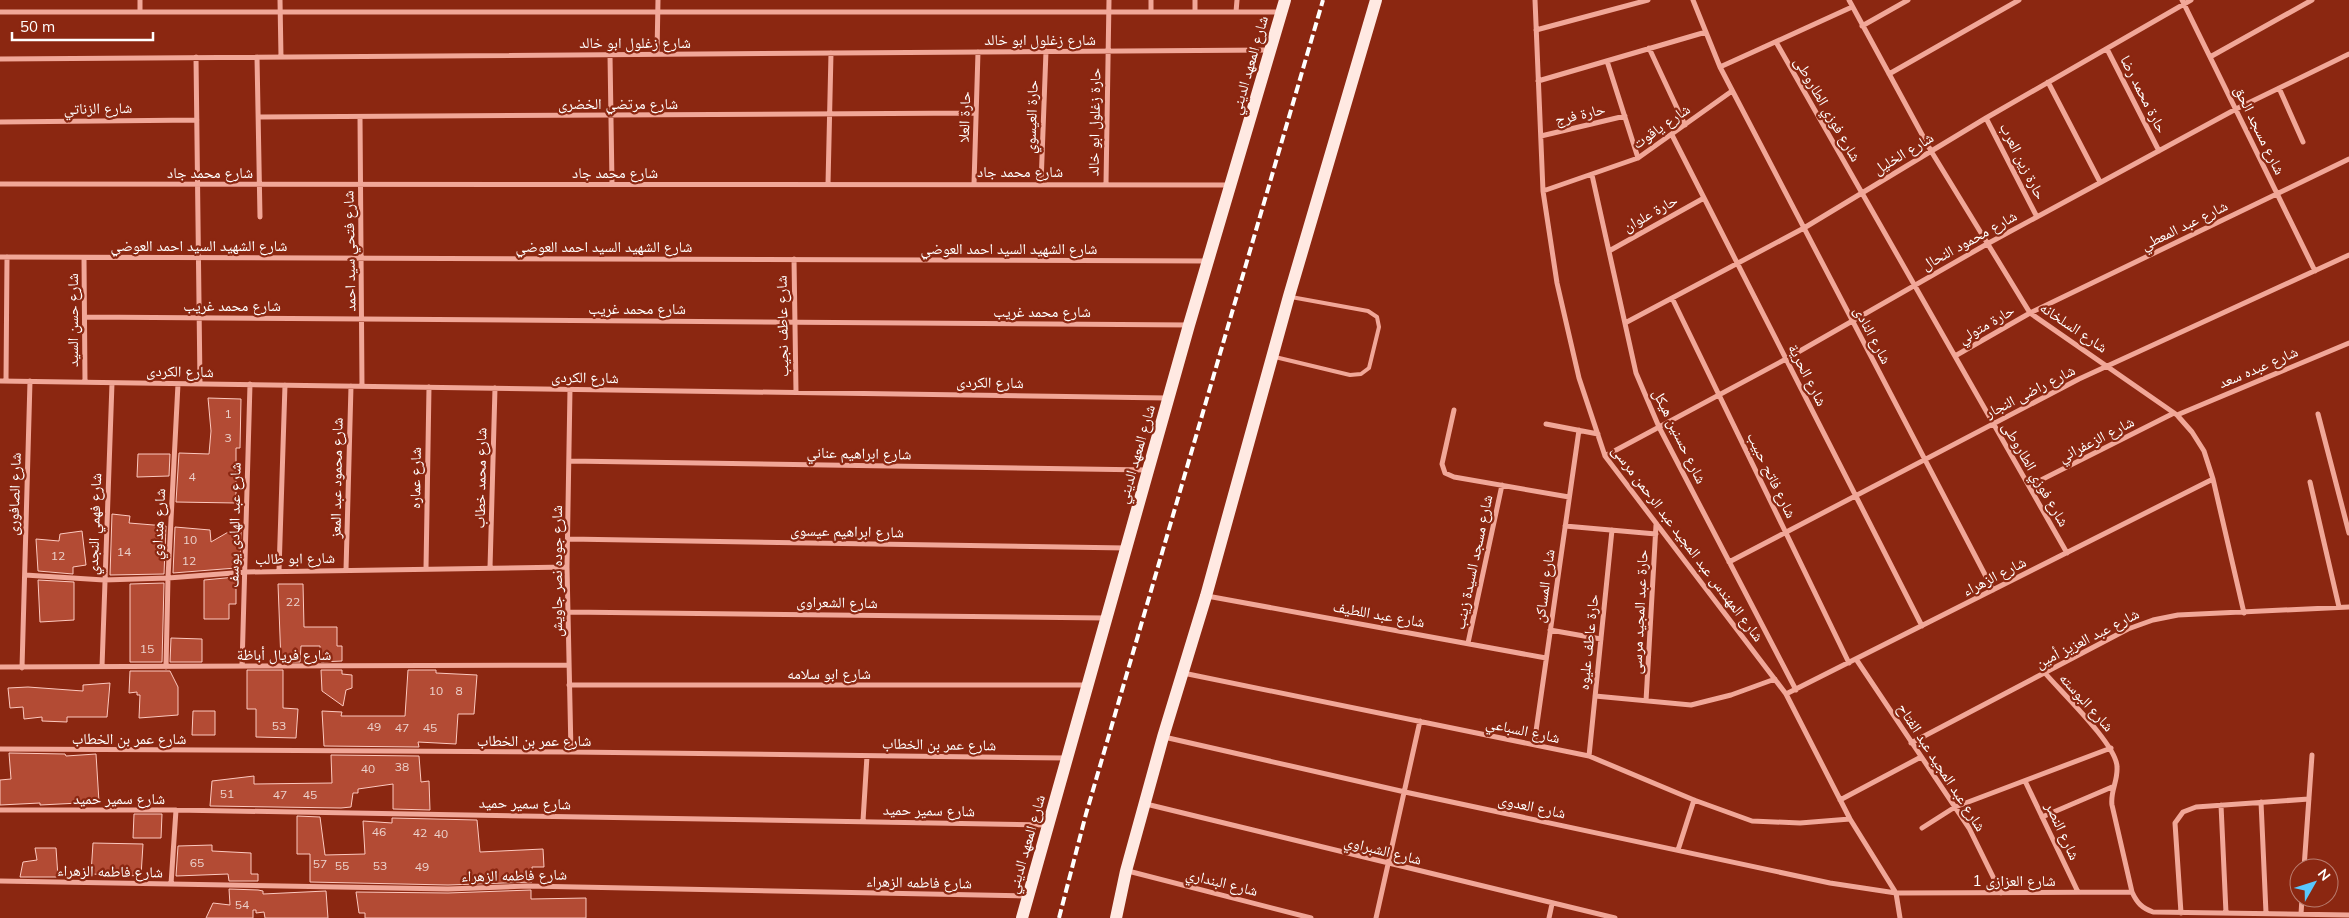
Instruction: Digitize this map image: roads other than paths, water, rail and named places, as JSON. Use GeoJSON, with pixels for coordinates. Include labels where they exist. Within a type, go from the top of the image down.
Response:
{"type":"FeatureCollection","features":[{"type":"Feature","properties":{"kind":"main road"},"geometry":{"type":"LineString","coordinates":[[1116,918],[1126,871],[1163,737],[1206,596],[1289,296],[1376,0]]}},
{"type":"Feature","properties":{"kind":"main road","name":"شارع المعهد الديني"},"geometry":{"type":"LineString","coordinates":[[1022,918],[1189,325],[1283,6]]}},
{"type":"Feature","properties":{"kind":"street"},"geometry":{"type":"LineString","coordinates":[[140,0],[140,12]]}},
{"type":"Feature","properties":{"kind":"street"},"geometry":{"type":"LineString","coordinates":[[280,0],[281,57]]}},
{"type":"Feature","properties":{"kind":"street"},"geometry":{"type":"LineString","coordinates":[[657,54],[658,0]]}},
{"type":"Feature","properties":{"kind":"street","name":"حارة زغلول ابو خالد"},"geometry":{"type":"LineString","coordinates":[[1106,184],[1109,0]]}},
{"type":"Feature","properties":{"kind":"street"},"geometry":{"type":"LineString","coordinates":[[1151,0],[1151,12]]}},
{"type":"Feature","properties":{"kind":"street"},"geometry":{"type":"LineString","coordinates":[[1195,0],[1195,12]]}},
{"type":"Feature","properties":{"kind":"street"},"geometry":{"type":"LineString","coordinates":[[1236,12],[1237,0]]}},
{"type":"Feature","properties":{"kind":"street","name":"شارع المهندس عبد المجيد عبد الرحمن مرسى"},"geometry":{"type":"LineString","coordinates":[[1535,0],[1543,191],[1557,283],[1579,378],[1605,456],[1786,694],[1850,819],[1896,893],[1900,918]]}},
{"type":"Feature","properties":{"kind":"street"},"geometry":{"type":"LineString","coordinates":[[1536,30],[1648,0]]}},
{"type":"Feature","properties":{"kind":"street","name":"شارع النادى"},"geometry":{"type":"LineString","coordinates":[[1693,0],[1720,68],[1993,590]]}},
{"type":"Feature","properties":{"kind":"street","name":"شارع السلخانه"},"geometry":{"type":"LineString","coordinates":[[1849,0],[1931,151],[2030,313],[2109,366],[2175,414],[2192,432],[2204,452],[2213,479],[2244,612]]}},
{"type":"Feature","properties":{"kind":"street"},"geometry":{"type":"LineString","coordinates":[[1862,26],[1908,0]]}},
{"type":"Feature","properties":{"kind":"street"},"geometry":{"type":"LineString","coordinates":[[1889,74],[2019,0]]}},
{"type":"Feature","properties":{"kind":"street","name":"شارع الخليل"},"geometry":{"type":"LineString","coordinates":[[1625,323],[1804,228],[1986,118],[2183,2],[2191,0]]}},
{"type":"Feature","properties":{"kind":"street"},"geometry":{"type":"LineString","coordinates":[[2210,57],[2312,0]]}},
{"type":"Feature","properties":{"kind":"street","name":"شارع مسجد الحق"},"geometry":{"type":"LineString","coordinates":[[2183,2],[2315,271]]}},
{"type":"Feature","properties":{"kind":"street"},"geometry":{"type":"LineString","coordinates":[[0,12],[1236,12],[1283,6]]}},
{"type":"Feature","properties":{"kind":"street"},"geometry":{"type":"LineString","coordinates":[[1720,68],[1852,7]]}},
{"type":"Feature","properties":{"kind":"street"},"geometry":{"type":"LineString","coordinates":[[1538,80],[1706,32]]}},
{"type":"Feature","properties":{"kind":"street","name":"شارع فوزي الطاروطى"},"geometry":{"type":"LineString","coordinates":[[1776,42],[2067,553]]}},
{"type":"Feature","properties":{"kind":"street"},"geometry":{"type":"LineString","coordinates":[[1649,48],[1685,125]]}},
{"type":"Feature","properties":{"kind":"street","name":"حارة محمد رضا"},"geometry":{"type":"LineString","coordinates":[[2106,49],[2159,151]]}},
{"type":"Feature","properties":{"kind":"street","name":"شارع زغلول ابو خالد"},"geometry":{"type":"LineString","coordinates":[[0,59],[1270,50]]}},
{"type":"Feature","properties":{"kind":"street","name":"حارة العيسوي"},"geometry":{"type":"LineString","coordinates":[[1041,184],[1046,51]]}},
{"type":"Feature","properties":{"kind":"street","name":"حارة العلا"},"geometry":{"type":"LineString","coordinates":[[974,184],[978,52]]}},
{"type":"Feature","properties":{"kind":"street"},"geometry":{"type":"LineString","coordinates":[[828,184],[831,53]]}},
{"type":"Feature","properties":{"kind":"street"},"geometry":{"type":"LineString","coordinates":[[610,54],[612,184]]}},
{"type":"Feature","properties":{"kind":"street","name":"شارع محمود النحال"},"geometry":{"type":"LineString","coordinates":[[1605,456],[1786,359],[2037,216],[2236,109],[2349,54]]}},
{"type":"Feature","properties":{"kind":"street"},"geometry":{"type":"LineString","coordinates":[[196,57],[200,384]]}},
{"type":"Feature","properties":{"kind":"street"},"geometry":{"type":"LineString","coordinates":[[256,57],[260,217]]}},
{"type":"Feature","properties":{"kind":"street"},"geometry":{"type":"LineString","coordinates":[[1607,61],[1638,158]]}},
{"type":"Feature","properties":{"kind":"street"},"geometry":{"type":"LineString","coordinates":[[2048,82],[2100,182]]}},
{"type":"Feature","properties":{"kind":"street"},"geometry":{"type":"LineString","coordinates":[[2279,88],[2303,142]]}},
{"type":"Feature","properties":{"kind":"street","name":"شارع ياقوت"},"geometry":{"type":"LineString","coordinates":[[1543,191],[1638,158],[1732,91]]}},
{"type":"Feature","properties":{"kind":"street","name":"شارع مرتضي الخضرى"},"geometry":{"type":"LineString","coordinates":[[259,117],[976,113]]}},
{"type":"Feature","properties":{"kind":"street","name":"حارة فرج"},"geometry":{"type":"LineString","coordinates":[[1541,136],[1625,116]]}},
{"type":"Feature","properties":{"kind":"street","name":"شارع فتحي سيد احمد"},"geometry":{"type":"LineString","coordinates":[[360,117],[362,386]]}},
{"type":"Feature","properties":{"kind":"street","name":"حارة زين العرب"},"geometry":{"type":"LineString","coordinates":[[1986,118],[2037,216]]}},
{"type":"Feature","properties":{"kind":"street","name":"شارع الزناتي"},"geometry":{"type":"LineString","coordinates":[[0,122],[197,120]]}},
{"type":"Feature","properties":{"kind":"street","name":"شارع الحرية"},"geometry":{"type":"LineString","coordinates":[[1672,135],[1922,626]]}},
{"type":"Feature","properties":{"kind":"street","name":"شارع عبد المعطي"},"geometry":{"type":"LineString","coordinates":[[2030,313],[2349,159]]}},
{"type":"Feature","properties":{"kind":"street","name":"شارع حسنين هيكل"},"geometry":{"type":"LineString","coordinates":[[1592,175],[1636,374],[1659,427],[1796,690]]}},
{"type":"Feature","properties":{"kind":"street","name":"شارع محمد جاد"},"geometry":{"type":"LineString","coordinates":[[0,184],[1231,185]]}},
{"type":"Feature","properties":{"kind":"street","name":"حارة علوان"},"geometry":{"type":"LineString","coordinates":[[1609,251],[1704,198]]}},
{"type":"Feature","properties":{"kind":"street","name":"شارع راضى النجار"},"geometry":{"type":"LineString","coordinates":[[1729,562],[2079,378],[2109,366],[2349,255]]}},
{"type":"Feature","properties":{"kind":"street","name":"شارع الشهيد السيد احمد العوضي"},"geometry":{"type":"LineString","coordinates":[[0,257],[1208,261]]}},
{"type":"Feature","properties":{"kind":"street"},"geometry":{"type":"LineString","coordinates":[[3,381],[7,257]]}},
{"type":"Feature","properties":{"kind":"street","name":"شارع حسن السيد"},"geometry":{"type":"LineString","coordinates":[[84,258],[85,382]]}},
{"type":"Feature","properties":{"kind":"street","name":"شارع عاطف نجيب"},"geometry":{"type":"LineString","coordinates":[[794,259],[796,392]]}},
{"type":"Feature","properties":{"kind":"street","name":"شارع فاتح حبيب"},"geometry":{"type":"LineString","coordinates":[[1672,298],[1849,663]]}},
{"type":"Feature","properties":{"kind":"street","name":"حارة متولي"},"geometry":{"type":"LineString","coordinates":[[1955,356],[2030,313]]}},
{"type":"Feature","properties":{"kind":"street","name":"شارع محمد غريب"},"geometry":{"type":"LineString","coordinates":[[85,316],[1189,325]]}},
{"type":"Feature","properties":{"kind":"street","name":"شارع عبده سعد"},"geometry":{"type":"LineString","coordinates":[[2175,414],[2349,343]]}},
{"type":"Feature","properties":{"kind":"street","name":"شارع الكردى"},"geometry":{"type":"LineString","coordinates":[[3,381],[1169,398]]}},
{"type":"Feature","properties":{"kind":"street","name":"شارع الصافورى"},"geometry":{"type":"LineString","coordinates":[[22,668],[30,381]]}},
{"type":"Feature","properties":{"kind":"street","name":"شارع فهمي النجدي"},"geometry":{"type":"LineString","coordinates":[[102,667],[112,383]]}},
{"type":"Feature","properties":{"kind":"street","name":"شارع هنداوي"},"geometry":{"type":"LineString","coordinates":[[166,667],[168,578],[178,384]]}},
{"type":"Feature","properties":{"kind":"street","name":"شارع عبد الهادى يوسف"},"geometry":{"type":"LineString","coordinates":[[242,666],[250,384]]}},
{"type":"Feature","properties":{"kind":"street"},"geometry":{"type":"LineString","coordinates":[[279,571],[285,385]]}},
{"type":"Feature","properties":{"kind":"street","name":"شارع محمود عبد المعز"},"geometry":{"type":"LineString","coordinates":[[346,570],[351,386]]}},
{"type":"Feature","properties":{"kind":"street","name":"شارع عماره"},"geometry":{"type":"LineString","coordinates":[[426,569],[429,387]]}},
{"type":"Feature","properties":{"kind":"street","name":"شارع محمد خطاب"},"geometry":{"type":"LineString","coordinates":[[490,568],[495,388]]}},
{"type":"Feature","properties":{"kind":"street","name":"شارع جوده نصر جاويش"},"geometry":{"type":"LineString","coordinates":[[570,389],[567,612],[571,752]]}},
{"type":"Feature","properties":{"kind":"street"},"geometry":{"type":"LineString","coordinates":[[1454,410],[1442,464],[1445,473],[1454,477],[1570,496]]}},
{"type":"Feature","properties":{"kind":"street","name":"شارع الزعفراني"},"geometry":{"type":"LineString","coordinates":[[2029,486],[2175,414]]}},
{"type":"Feature","properties":{"kind":"street"},"geometry":{"type":"LineString","coordinates":[[2318,414],[2349,533]]}},
{"type":"Feature","properties":{"kind":"street"},"geometry":{"type":"LineString","coordinates":[[1546,424],[1598,434]]}},
{"type":"Feature","properties":{"kind":"street","name":"شارع المساكن"},"geometry":{"type":"LineString","coordinates":[[1534,745],[1579,430]]}},
{"type":"Feature","properties":{"kind":"street","name":"شارع ابراهيم عناني"},"geometry":{"type":"LineString","coordinates":[[569,461],[1148,470]]}},
{"type":"Feature","properties":{"kind":"street","name":"شارع الزهراء"},"geometry":{"type":"LineString","coordinates":[[1786,694],[2213,479]]}},
{"type":"Feature","properties":{"kind":"street"},"geometry":{"type":"LineString","coordinates":[[2310,482],[2339,607]]}},
{"type":"Feature","properties":{"kind":"street","name":"شارع مسجد السيدة زينب"},"geometry":{"type":"LineString","coordinates":[[1468,643],[1502,485]]}},
{"type":"Feature","properties":{"kind":"street","name":"حارة عبد المجيد مرسى"},"geometry":{"type":"LineString","coordinates":[[1646,701],[1656,525]]}},
{"type":"Feature","properties":{"kind":"street"},"geometry":{"type":"LineString","coordinates":[[1565,526],[1656,534]]}},
{"type":"Feature","properties":{"kind":"street","name":"حارة عاطف عليوه"},"geometry":{"type":"LineString","coordinates":[[1589,756],[1612,530]]}},
{"type":"Feature","properties":{"kind":"street","name":"شارع ابراهيم عيسوى"},"geometry":{"type":"LineString","coordinates":[[568,539],[1126,548]]}},
{"type":"Feature","properties":{"kind":"street","name":"شارع ابو طالب"},"geometry":{"type":"LineString","coordinates":[[25,575],[104,580],[279,571],[567,567]]}},
{"type":"Feature","properties":{"kind":"street","name":"شارع عبد اللطيف"},"geometry":{"type":"LineString","coordinates":[[1206,596],[1546,658]]}},
{"type":"Feature","properties":{"kind":"street","name":"شارع عبد العزيز أمين"},"geometry":{"type":"LineString","coordinates":[[1912,743],[2128,629],[2153,620],[2178,614],[2349,607]]}},
{"type":"Feature","properties":{"kind":"street","name":"شارع الشعراوى"},"geometry":{"type":"LineString","coordinates":[[567,612],[1107,618]]}},
{"type":"Feature","properties":{"kind":"street"},"geometry":{"type":"LineString","coordinates":[[1550,630],[1601,639]]}},
{"type":"Feature","properties":{"kind":"street","name":"شارع عبد المجيد عبد الفتاح"},"geometry":{"type":"LineString","coordinates":[[1856,659],[1955,808],[1983,854],[2001,893]]}},
{"type":"Feature","properties":{"kind":"street","name":"شارع فريال أباظة"},"geometry":{"type":"LineString","coordinates":[[0,668],[569,665]]}},
{"type":"Feature","properties":{"kind":"street","name":"شارع السباعي"},"geometry":{"type":"LineString","coordinates":[[1183,673],[1589,756],[1694,800],[1752,821],[1800,824],[1850,819]]}},
{"type":"Feature","properties":{"kind":"street","name":"شارع البوسته"},"geometry":{"type":"LineString","coordinates":[[2045,673],[2111,748]]}},
{"type":"Feature","properties":{"kind":"street"},"geometry":{"type":"LineString","coordinates":[[1595,696],[1691,706],[1731,695],[1775,679]]}},
{"type":"Feature","properties":{"kind":"street","name":"شارع ابو سلامه"},"geometry":{"type":"LineString","coordinates":[[569,685],[1088,685]]}},
{"type":"Feature","properties":{"kind":"street"},"geometry":{"type":"LineString","coordinates":[[1376,918],[1420,721]]}},
{"type":"Feature","properties":{"kind":"street","name":"شارع العدوى"},"geometry":{"type":"LineString","coordinates":[[1163,737],[1404,792],[1830,883],[1896,893]]}},
{"type":"Feature","properties":{"kind":"street"},"geometry":{"type":"LineString","coordinates":[[1922,828],[1955,808],[2111,748],[2117,767],[2110,796],[2132,892],[2136,902],[2143,909],[2153,912],[2349,914]]}},
{"type":"Feature","properties":{"kind":"street","name":"شارع عمر بن الخطاب"},"geometry":{"type":"LineString","coordinates":[[0,749],[571,752],[1068,758]]}},
{"type":"Feature","properties":{"kind":"street"},"geometry":{"type":"LineString","coordinates":[[2305,858],[2312,755]]}},
{"type":"Feature","properties":{"kind":"street"},"geometry":{"type":"LineString","coordinates":[[863,821],[867,756]]}},
{"type":"Feature","properties":{"kind":"street"},"geometry":{"type":"LineString","coordinates":[[1840,800],[1921,757]]}},
{"type":"Feature","properties":{"kind":"street","name":"شارع النصر"},"geometry":{"type":"LineString","coordinates":[[2025,780],[2078,892]]}},
{"type":"Feature","properties":{"kind":"street"},"geometry":{"type":"LineString","coordinates":[[2042,817],[2112,788]]}},
{"type":"Feature","properties":{"kind":"street"},"geometry":{"type":"LineString","coordinates":[[2181,912],[2175,824],[2183,812],[2196,807],[2309,799]]}},
{"type":"Feature","properties":{"kind":"street"},"geometry":{"type":"LineString","coordinates":[[1678,850],[1694,800]]}},
{"type":"Feature","properties":{"kind":"street"},"geometry":{"type":"LineString","coordinates":[[2261,802],[2266,914]]}},
{"type":"Feature","properties":{"kind":"street","name":"شارع الشبراوي"},"geometry":{"type":"LineString","coordinates":[[1146,804],[1615,918]]}},
{"type":"Feature","properties":{"kind":"street"},"geometry":{"type":"LineString","coordinates":[[2221,805],[2226,913]]}},
{"type":"Feature","properties":{"kind":"street","name":"شارع سمير حميد"},"geometry":{"type":"LineString","coordinates":[[0,810],[176,810],[1049,825]]}},
{"type":"Feature","properties":{"kind":"street"},"geometry":{"type":"LineString","coordinates":[[171,884],[176,810]]}},
{"type":"Feature","properties":{"kind":"street","name":"شارع البنداري"},"geometry":{"type":"LineString","coordinates":[[1126,871],[1311,918]]}},
{"type":"Feature","properties":{"kind":"street","name":"شارع فاطمه الزهراء"},"geometry":{"type":"LineString","coordinates":[[0,881],[448,889],[537,886],[1028,896]]}},
{"type":"Feature","properties":{"kind":"street","name":"شارع العزازى 1"},"geometry":{"type":"LineString","coordinates":[[1896,893],[2132,892]]}},
{"type":"Feature","properties":{"kind":"street"},"geometry":{"type":"LineString","coordinates":[[1548,918],[1552,904]]}},
{"type":"Feature","properties":{"kind":"street"},"geometry":{"type":"LineString","coordinates":[[2301,908],[2301,914]]}},
{"type":"Feature","properties":{"kind":"lane"},"geometry":{"type":"LineString","coordinates":[[1273,357],[1350,375],[1360,374],[1369,368],[1380,327],[1377,317],[1368,311],[1289,296]]}},
{"type":"Feature","properties":{"kind":"railway"},"geometry":{"type":"LineString","coordinates":[[1059,918],[1086,814],[1323,0]]}}]}
